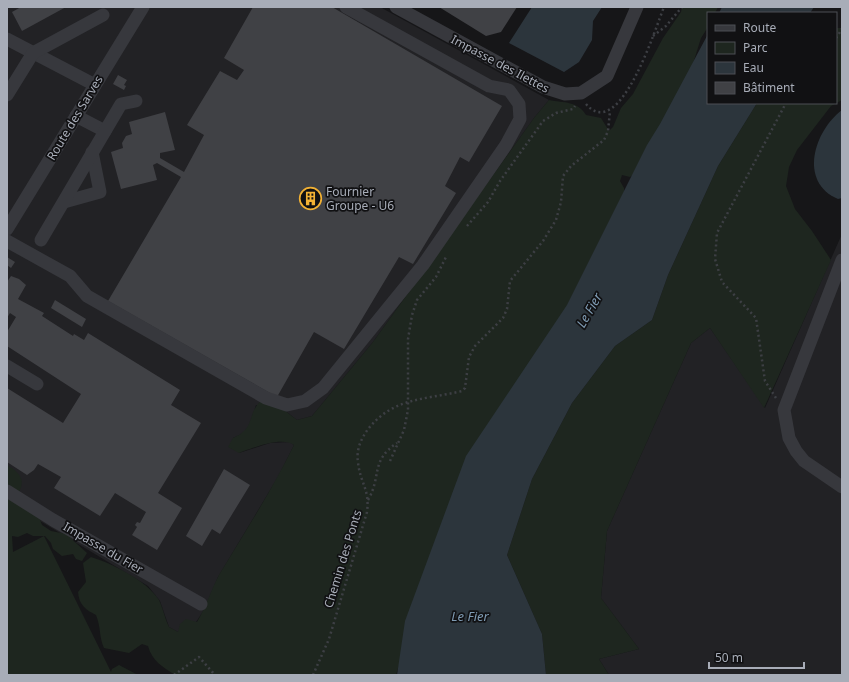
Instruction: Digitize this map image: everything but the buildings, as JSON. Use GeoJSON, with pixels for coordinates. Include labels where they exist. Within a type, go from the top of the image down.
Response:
{"type":"FeatureCollection","features":[{"type":"Feature","properties":{"kind":"street","name":"Route des Sarves"},"geometry":{"type":"LineString","coordinates":[[7,229],[143,7]]}},
{"type":"Feature","properties":{"kind":"street"},"geometry":{"type":"LineString","coordinates":[[7,241],[70,276],[87,296],[266,398],[287,405],[305,401],[323,388],[423,265],[506,144],[520,119],[519,104],[509,90],[489,86],[346,7]]}},
{"type":"Feature","properties":{"kind":"street"},"geometry":{"type":"LineString","coordinates":[[578,93],[607,76],[637,7]]}},
{"type":"Feature","properties":{"kind":"street","name":"Impasse des Ilettes"},"geometry":{"type":"LineString","coordinates":[[400,8],[543,88],[553,92],[578,93]]}},
{"type":"Feature","properties":{"kind":"street"},"geometry":{"type":"LineString","coordinates":[[7,95],[33,53],[103,15]]}},
{"type":"Feature","properties":{"kind":"street"},"geometry":{"type":"LineString","coordinates":[[7,39],[95,85]]}},
{"type":"Feature","properties":{"kind":"street"},"geometry":{"type":"LineString","coordinates":[[40,240],[121,104],[136,101]]}},
{"type":"Feature","properties":{"kind":"street"},"geometry":{"type":"LineString","coordinates":[[76,116],[105,131]]}},
{"type":"Feature","properties":{"kind":"street"},"geometry":{"type":"LineString","coordinates":[[64,202],[100,192],[92,152]]}},
{"type":"Feature","properties":{"kind":"street"},"geometry":{"type":"LineString","coordinates":[[7,205],[20,208]]}},
{"type":"Feature","properties":{"kind":"street"},"geometry":{"type":"LineString","coordinates":[[842,260],[784,410],[789,438],[796,451],[804,460],[842,487]]}},
{"type":"Feature","properties":{"kind":"street"},"geometry":{"type":"LineString","coordinates":[[7,366],[37,384]]}},
{"type":"Feature","properties":{"kind":"street","name":"Impasse du Fier"},"geometry":{"type":"LineString","coordinates":[[7,491],[53,520],[201,604]]}},
{"type":"Feature","properties":{"kind":"path"},"geometry":{"type":"LineString","coordinates":[[578,93],[589,107],[600,112],[610,111],[627,92],[653,37],[664,7]]}},
{"type":"Feature","properties":{"kind":"path"},"geometry":{"type":"LineString","coordinates":[[653,37],[666,26],[682,7]]}},
{"type":"Feature","properties":{"kind":"path"},"geometry":{"type":"LineString","coordinates":[[465,229],[488,202],[500,181],[543,121],[556,113],[573,109],[578,93]]}},
{"type":"Feature","properties":{"kind":"path"},"geometry":{"type":"LineString","coordinates":[[784,410],[765,381],[756,318],[722,282],[715,259],[717,233],[785,104]]}},
{"type":"Feature","properties":{"kind":"path","name":"Chemin des Ponts"},"geometry":{"type":"LineString","coordinates":[[312,675],[329,639],[367,512],[368,500],[357,461],[361,440],[381,415],[398,404],[457,393],[465,388],[468,358],[476,346],[504,318],[507,309],[510,281],[543,241],[556,220],[562,202],[562,176],[571,166],[604,140],[608,131],[610,111]]}},
{"type":"Feature","properties":{"kind":"path"},"geometry":{"type":"LineString","coordinates":[[390,461],[405,425],[408,401],[408,339],[412,315],[417,300],[436,277],[449,250]]}},
{"type":"Feature","properties":{"kind":"path"},"geometry":{"type":"LineString","coordinates":[[368,500],[375,487],[377,466],[381,457],[397,442]]}},
{"type":"Feature","properties":{"kind":"path"},"geometry":{"type":"LineString","coordinates":[[174,675],[199,657],[215,675]]}},
{"type":"Feature","properties":{"kind":"shaded area"},"geometry":{"type":"Polygon","coordinates":[[[7,7],[380,7],[549,100],[534,118],[373,342],[312,416],[297,420],[284,410],[256,405],[249,427],[242,434],[233,438],[239,453],[270,443],[290,442],[294,445],[278,477],[218,577],[204,610],[196,622],[178,632],[169,627],[160,601],[148,586],[7,501],[7,7]]]}},
{"type":"Feature","properties":{"kind":"shaded area"},"geometry":{"type":"Polygon","coordinates":[[[842,234],[842,675],[609,675],[599,659],[639,649],[601,598],[607,531],[691,343],[710,328],[765,408],[842,234]]]}},
{"type":"Feature","properties":{"kind":"green space"},"geometry":{"type":"Polygon","coordinates":[[[682,7],[718,7],[716,12],[707,12],[707,29],[701,38],[691,70],[639,171],[630,177],[622,175],[620,181],[624,188],[624,198],[399,665],[396,675],[175,675],[155,660],[148,646],[142,644],[129,653],[104,648],[96,615],[81,604],[79,597],[78,592],[86,582],[83,563],[91,557],[119,568],[138,579],[159,600],[169,627],[178,632],[180,624],[186,619],[197,622],[219,575],[267,495],[294,445],[275,442],[239,453],[228,447],[233,438],[245,430],[249,425],[257,405],[262,400],[284,410],[297,420],[312,416],[373,342],[534,118],[549,100],[575,105],[583,110],[586,115],[601,118],[609,131],[613,127],[621,108],[633,94],[663,38],[681,12],[682,7]]]}},
{"type":"Feature","properties":{"kind":"green space"},"geometry":{"type":"Polygon","coordinates":[[[837,28],[842,28],[842,100],[837,103],[837,28]]]}},
{"type":"Feature","properties":{"kind":"green space"},"geometry":{"type":"Polygon","coordinates":[[[756,104],[835,104],[831,106],[797,150],[789,167],[786,186],[795,209],[812,231],[831,260],[764,408],[710,328],[691,343],[607,531],[601,598],[639,649],[599,659],[609,675],[546,675],[542,634],[507,555],[532,479],[572,403],[615,346],[652,320],[668,275],[718,166],[756,104]]]}},
{"type":"Feature","properties":{"kind":"green space"},"geometry":{"type":"Polygon","coordinates":[[[7,465],[15,470],[20,476],[22,483],[19,492],[39,517],[42,525],[51,531],[66,534],[87,553],[82,561],[76,559],[73,554],[62,556],[53,549],[51,543],[44,536],[111,672],[112,669],[119,665],[138,675],[7,675],[7,465]],[[27,533],[18,537],[12,536],[13,552],[44,536],[33,536],[27,533]]]}},
{"type":"Feature","properties":{"kind":"water"},"geometry":{"type":"Polygon","coordinates":[[[532,7],[602,7],[593,21],[592,40],[579,62],[564,72],[509,43],[532,7]]]}},
{"type":"Feature","properties":{"kind":"water"},"geometry":{"type":"Polygon","coordinates":[[[722,7],[814,7],[811,12],[720,12],[722,7]]]}},
{"type":"Feature","properties":{"kind":"water","name":"Le Fier"},"geometry":{"type":"Polygon","coordinates":[[[707,36],[707,104],[756,104],[718,166],[668,275],[652,320],[615,346],[572,403],[532,479],[507,555],[542,634],[546,675],[397,675],[405,621],[466,456],[567,305],[647,145],[660,124],[707,36]]]}},
{"type":"Feature","properties":{"kind":"water"},"geometry":{"type":"Polygon","coordinates":[[[842,110],[842,198],[838,199],[826,191],[818,181],[814,169],[814,156],[824,130],[832,119],[842,110]]]}},
{"type":"Feature","properties":{"kind":"place","name":"Fournier Groupe - U6"},"geometry":{"type":"Point","coordinates":[311,199]}}]}
